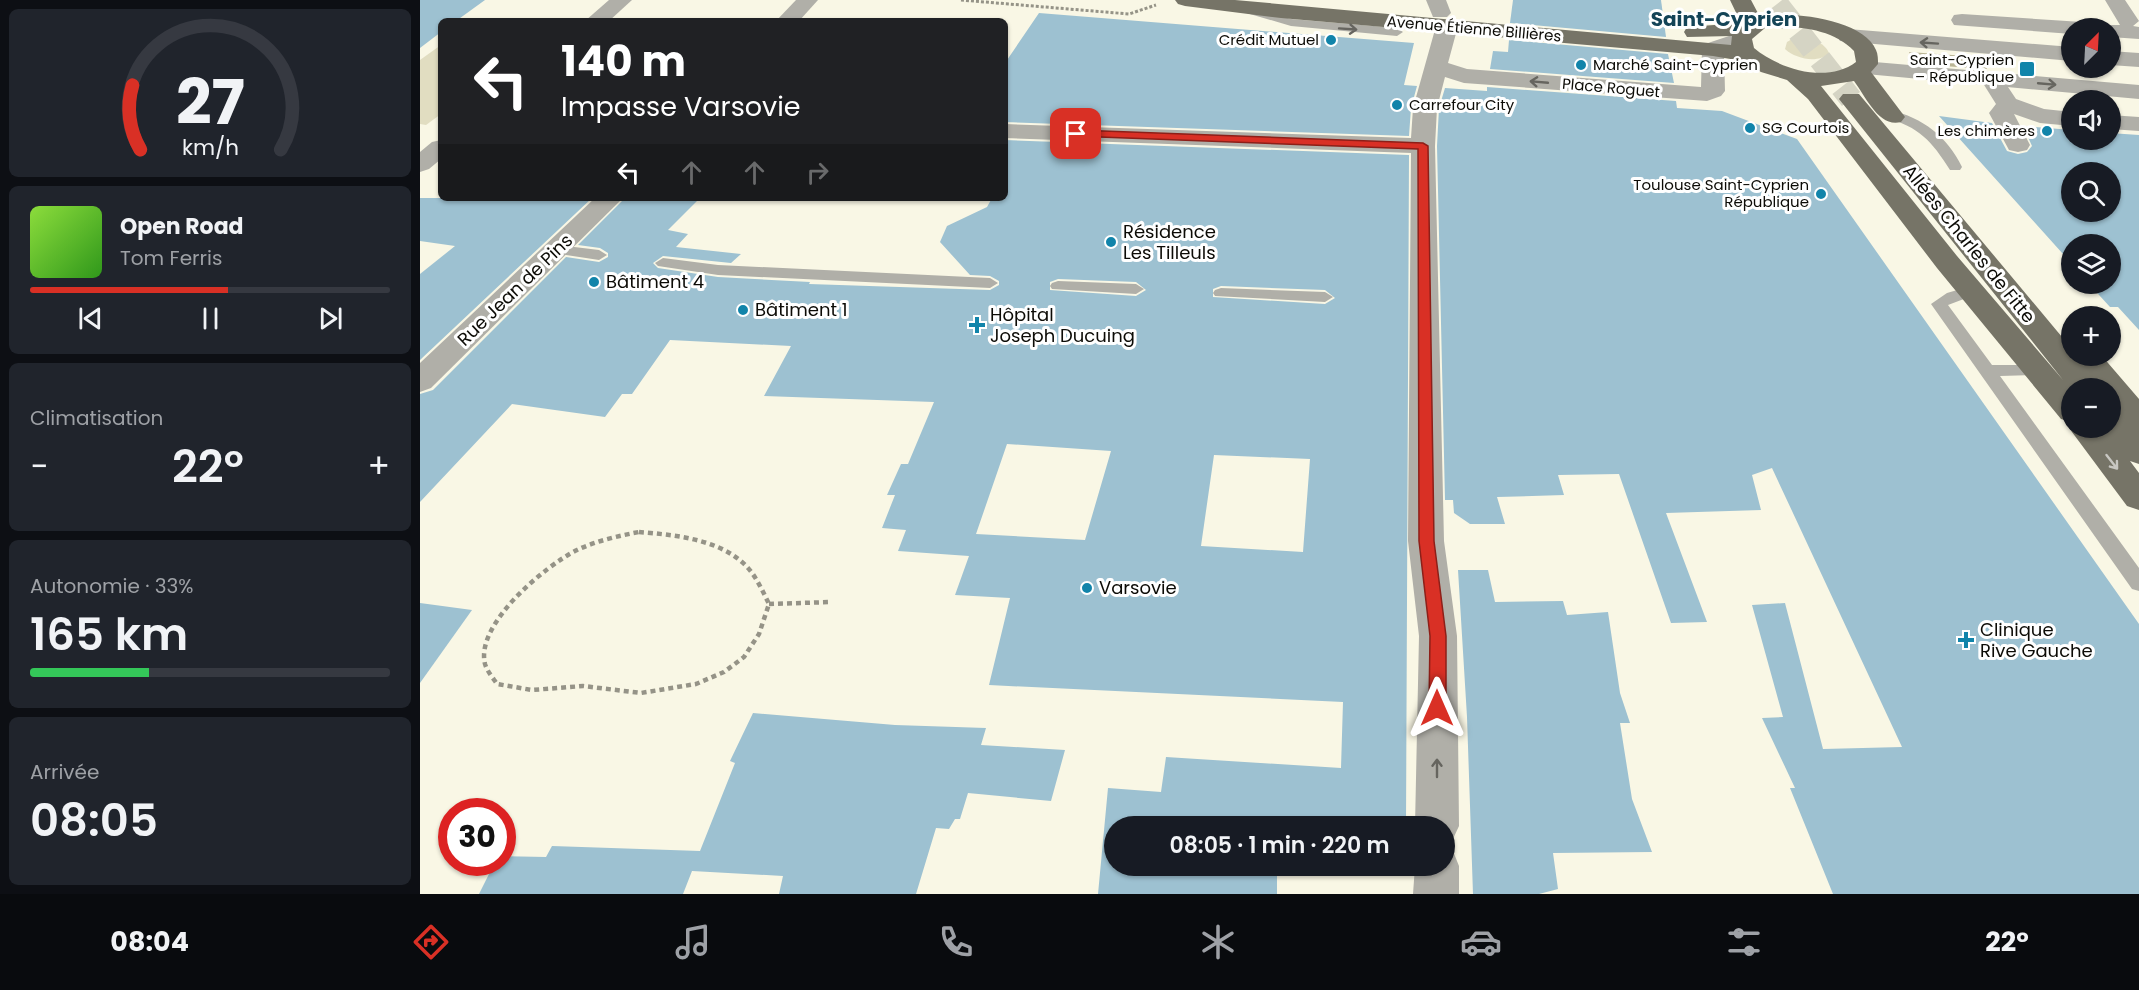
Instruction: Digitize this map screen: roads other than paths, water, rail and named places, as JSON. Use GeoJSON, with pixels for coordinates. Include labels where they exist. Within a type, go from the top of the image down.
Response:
{"type":"FeatureCollection","features":[{"type":"Feature","properties":{"kind":"main road"},"geometry":{"type":"LineString","coordinates":[[1740,0],[1747,9],[1747,37],[1767,67],[1795,76],[1832,79],[1861,70],[1868,55],[1861,45],[1848,36],[1774,2]]}},
{"type":"Feature","properties":{"kind":"main road","name":"Avenue Étienne Billières"},"geometry":{"type":"LineString","coordinates":[[1193,1],[1284,1],[1747,37],[1783,21],[1825,27]]}},
{"type":"Feature","properties":{"kind":"main road","name":"Avenue Étienne Billières"},"geometry":{"type":"LineString","coordinates":[[1193,1],[1281,12],[1441,13],[1713,49]]}},
{"type":"Feature","properties":{"kind":"main road"},"geometry":{"type":"LineString","coordinates":[[1861,70],[1890,114],[2061,324]]}},
{"type":"Feature","properties":{"kind":"main road","name":"Allées Charles de Fitte"},"geometry":{"type":"LineString","coordinates":[[1795,76],[1816,94],[1971,291],[2061,397]]}},
{"type":"Feature","properties":{"kind":"main road","name":"Allées Charles de Fitte"},"geometry":{"type":"LineString","coordinates":[[2038,369],[2016,325],[1846,100],[2079,378]]}},
{"type":"Feature","properties":{"kind":"main road"},"geometry":{"type":"LineString","coordinates":[[2094,366],[2139,420]]}},
{"type":"Feature","properties":{"kind":"main road"},"geometry":{"type":"LineString","coordinates":[[2121,430],[2139,452]]}},
{"type":"Feature","properties":{"kind":"main road"},"geometry":{"type":"LineString","coordinates":[[2093,438],[2139,497]]}},
{"type":"Feature","properties":{"kind":"street"},"geometry":{"type":"LineString","coordinates":[[600,18],[622,0]]}},
{"type":"Feature","properties":{"kind":"street"},"geometry":{"type":"LineString","coordinates":[[790,18],[808,0]]}},
{"type":"Feature","properties":{"kind":"street"},"geometry":{"type":"LineString","coordinates":[[1953,0],[1975,46]]}},
{"type":"Feature","properties":{"kind":"street"},"geometry":{"type":"LineString","coordinates":[[2115,0],[2126,28]]}},
{"type":"Feature","properties":{"kind":"street"},"geometry":{"type":"LineString","coordinates":[[1437,816],[1438,636],[1426,541],[1415,300],[1425,108],[1438,66],[1441,13]]}},
{"type":"Feature","properties":{"kind":"street"},"geometry":{"type":"LineString","coordinates":[[1962,20],[2061,27]]}},
{"type":"Feature","properties":{"kind":"street"},"geometry":{"type":"LineString","coordinates":[[1848,36],[2061,53]]}},
{"type":"Feature","properties":{"kind":"street"},"geometry":{"type":"LineString","coordinates":[[1713,49],[1747,37]]}},
{"type":"Feature","properties":{"kind":"street","name":"Place Roguet"},"geometry":{"type":"LineString","coordinates":[[1438,66],[1464,76],[1698,95],[1713,91],[1713,49]]}},
{"type":"Feature","properties":{"kind":"street"},"geometry":{"type":"LineString","coordinates":[[2121,59],[2139,60]]}},
{"type":"Feature","properties":{"kind":"street"},"geometry":{"type":"LineString","coordinates":[[1861,70],[2139,92]]}},
{"type":"Feature","properties":{"kind":"street"},"geometry":{"type":"LineString","coordinates":[[1992,80],[2008,104],[2040,116],[2061,117]]}},
{"type":"Feature","properties":{"kind":"street"},"geometry":{"type":"LineString","coordinates":[[2008,104],[2001,113],[2018,145]]}},
{"type":"Feature","properties":{"kind":"street"},"geometry":{"type":"LineString","coordinates":[[2121,123],[2139,124]]}},
{"type":"Feature","properties":{"kind":"street"},"geometry":{"type":"LineString","coordinates":[[1008,131],[1423,146]]}},
{"type":"Feature","properties":{"kind":"street"},"geometry":{"type":"LineString","coordinates":[[420,164],[438,149]]}},
{"type":"Feature","properties":{"kind":"street","name":"Rue Jean de Pins"},"geometry":{"type":"LineString","coordinates":[[420,381],[607,201]]}},
{"type":"Feature","properties":{"kind":"street"},"geometry":{"type":"LineString","coordinates":[[1437,876],[1437,894]]}},
{"type":"Feature","properties":{"kind":"lane"},"geometry":{"type":"LineString","coordinates":[[1230,5],[1261,18],[1291,25],[1397,32]]}},
{"type":"Feature","properties":{"kind":"lane","name":"Allées Charles de Fitte"},"geometry":{"type":"LineString","coordinates":[[1890,114],[1909,119],[1932,133],[1950,155],[1955,167]]}},
{"type":"Feature","properties":{"kind":"lane"},"geometry":{"type":"LineString","coordinates":[[558,250],[600,255]]}},
{"type":"Feature","properties":{"kind":"lane"},"geometry":{"type":"LineString","coordinates":[[663,263],[718,270],[990,283]]}},
{"type":"Feature","properties":{"kind":"lane"},"geometry":{"type":"LineString","coordinates":[[1058,286],[1136,289]]}},
{"type":"Feature","properties":{"kind":"lane"},"geometry":{"type":"LineString","coordinates":[[1971,291],[1953,296],[1939,304],[2139,583]]}},
{"type":"Feature","properties":{"kind":"lane"},"geometry":{"type":"LineString","coordinates":[[1221,292],[1325,297]]}},
{"type":"Feature","properties":{"kind":"lane"},"geometry":{"type":"LineString","coordinates":[[1987,371],[2038,369]]}},
{"type":"Feature","properties":{"kind":"tunnel"},"geometry":{"type":"LineString","coordinates":[[1777,4],[1851,99]]}},
{"type":"Feature","properties":{"kind":"place","name":"Crédit Mutuel"},"geometry":{"type":"Point","coordinates":[1331,40]}},
{"type":"Feature","properties":{"kind":"place","name":"Marché Saint-Cyprien"},"geometry":{"type":"Point","coordinates":[1581,65]}},
{"type":"Feature","properties":{"kind":"place","name":"Saint-Cyprien – République"},"geometry":{"type":"Point","coordinates":[2027,69]}},
{"type":"Feature","properties":{"kind":"place","name":"Carrefour City"},"geometry":{"type":"Point","coordinates":[1397,105]}},
{"type":"Feature","properties":{"kind":"place","name":"SG Courtois"},"geometry":{"type":"Point","coordinates":[1750,128]}},
{"type":"Feature","properties":{"kind":"place","name":"Les chimères"},"geometry":{"type":"Point","coordinates":[2047,131]}},
{"type":"Feature","properties":{"kind":"place","name":"Toulouse Saint-Cyprien République"},"geometry":{"type":"Point","coordinates":[1821,194]}},
{"type":"Feature","properties":{"kind":"place","name":"Résidence Les Tilleuls"},"geometry":{"type":"Point","coordinates":[1111,242]}},
{"type":"Feature","properties":{"kind":"place","name":"Bâtiment 4"},"geometry":{"type":"Point","coordinates":[594,282]}},
{"type":"Feature","properties":{"kind":"place","name":"Bâtiment 1"},"geometry":{"type":"Point","coordinates":[743,310]}},
{"type":"Feature","properties":{"kind":"place","name":"Hôpital Joseph Ducuing"},"geometry":{"type":"Point","coordinates":[977,325]}},
{"type":"Feature","properties":{"kind":"place","name":"Varsovie"},"geometry":{"type":"Point","coordinates":[1087,588]}},
{"type":"Feature","properties":{"kind":"place","name":"Clinique Rive Gauche"},"geometry":{"type":"Point","coordinates":[1966,640]}},
{"type":"Feature","properties":{"kind":"district","name":"Saint-Cyprien"},"geometry":{"type":"Point","coordinates":[1724,19]}}]}
